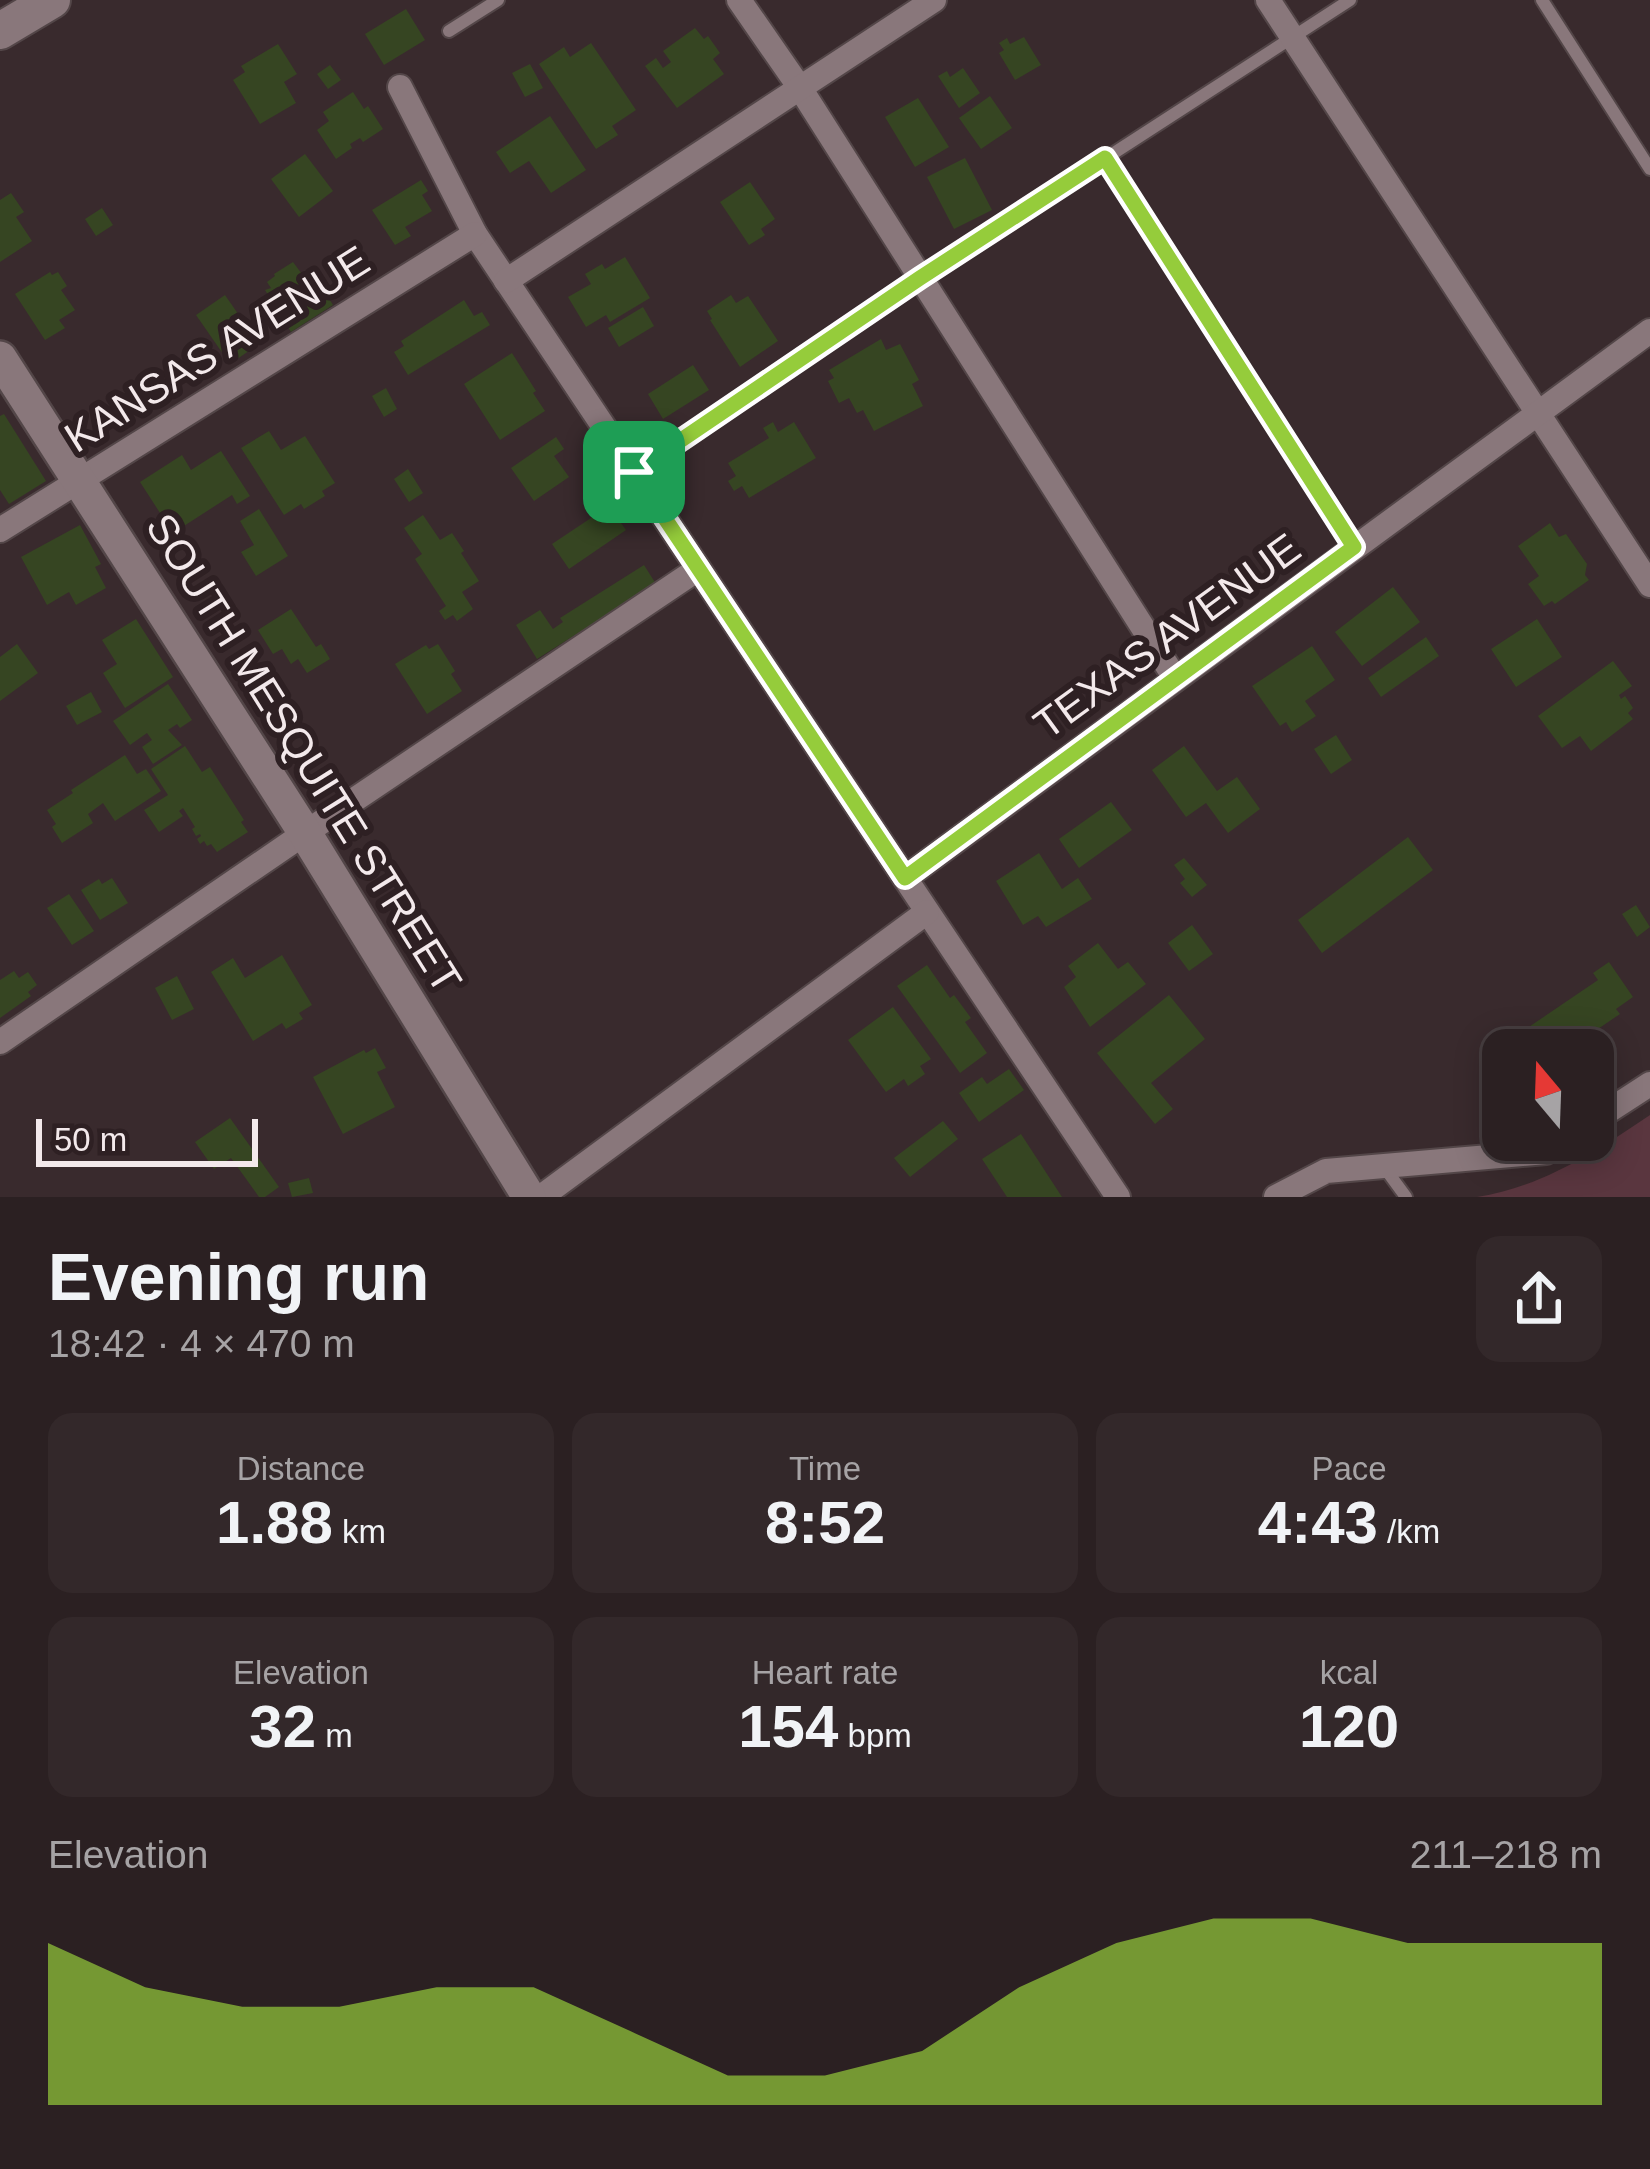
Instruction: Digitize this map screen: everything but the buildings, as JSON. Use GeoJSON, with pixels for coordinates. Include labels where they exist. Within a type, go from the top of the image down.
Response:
{"type":"FeatureCollection","features":[{"type":"Feature","properties":{"kind":"main road"},"geometry":{"type":"LineString","coordinates":[[0,31],[52,0]]}},
{"type":"Feature","properties":{"kind":"street"},"geometry":{"type":"LineString","coordinates":[[739,0],[800,88],[1175,678]]}},
{"type":"Feature","properties":{"kind":"street"},"geometry":{"type":"LineString","coordinates":[[506,281],[934,0]]}},
{"type":"Feature","properties":{"kind":"street"},"geometry":{"type":"LineString","coordinates":[[1268,0],[1650,585]]}},
{"type":"Feature","properties":{"kind":"street"},"geometry":{"type":"LineString","coordinates":[[400,87],[475,234],[1118,1197]]}},
{"type":"Feature","properties":{"kind":"street","name":"KANSAS AVENUE"},"geometry":{"type":"LineString","coordinates":[[0,530],[475,234]]}},
{"type":"Feature","properties":{"kind":"street","name":"TEXAS AVENUE"},"geometry":{"type":"LineString","coordinates":[[905,878],[1650,331]]}},
{"type":"Feature","properties":{"kind":"street","name":"SOUTH MESQUITE STREET"},"geometry":{"type":"LineString","coordinates":[[0,358],[305,832],[529,1197]]}},
{"type":"Feature","properties":{"kind":"street"},"geometry":{"type":"LineString","coordinates":[[0,1042],[698,568]]}},
{"type":"Feature","properties":{"kind":"street"},"geometry":{"type":"LineString","coordinates":[[541,1197],[927,912]]}},
{"type":"Feature","properties":{"kind":"street"},"geometry":{"type":"LineString","coordinates":[[1614,1107],[1650,1084]]}},
{"type":"Feature","properties":{"kind":"street"},"geometry":{"type":"LineString","coordinates":[[1276,1197],[1326,1171],[1482,1157]]}},
{"type":"Feature","properties":{"kind":"lane"},"geometry":{"type":"LineString","coordinates":[[449,31],[498,0]]}},
{"type":"Feature","properties":{"kind":"lane"},"geometry":{"type":"LineString","coordinates":[[634,472],[920,278],[1350,0]]}},
{"type":"Feature","properties":{"kind":"lane"},"geometry":{"type":"LineString","coordinates":[[1542,0],[1650,169]]}},
{"type":"Feature","properties":{"kind":"lane"},"geometry":{"type":"LineString","coordinates":[[1105,158],[1354,547]]}},
{"type":"Feature","properties":{"kind":"lane"},"geometry":{"type":"LineString","coordinates":[[1383,1166],[1406,1197]]}},
{"type":"Feature","properties":{"kind":"shaded area"},"geometry":{"type":"Polygon","coordinates":[[[1650,1115],[1650,1197],[1477,1197],[1524,1185],[1575,1161],[1614,1161],[1614,1138],[1650,1115]]]}},
{"type":"Feature","properties":{"kind":"route"},"geometry":{"type":"LineString","coordinates":[[1105,158],[1354,547],[905,878],[634,472],[1105,158]]}}]}
